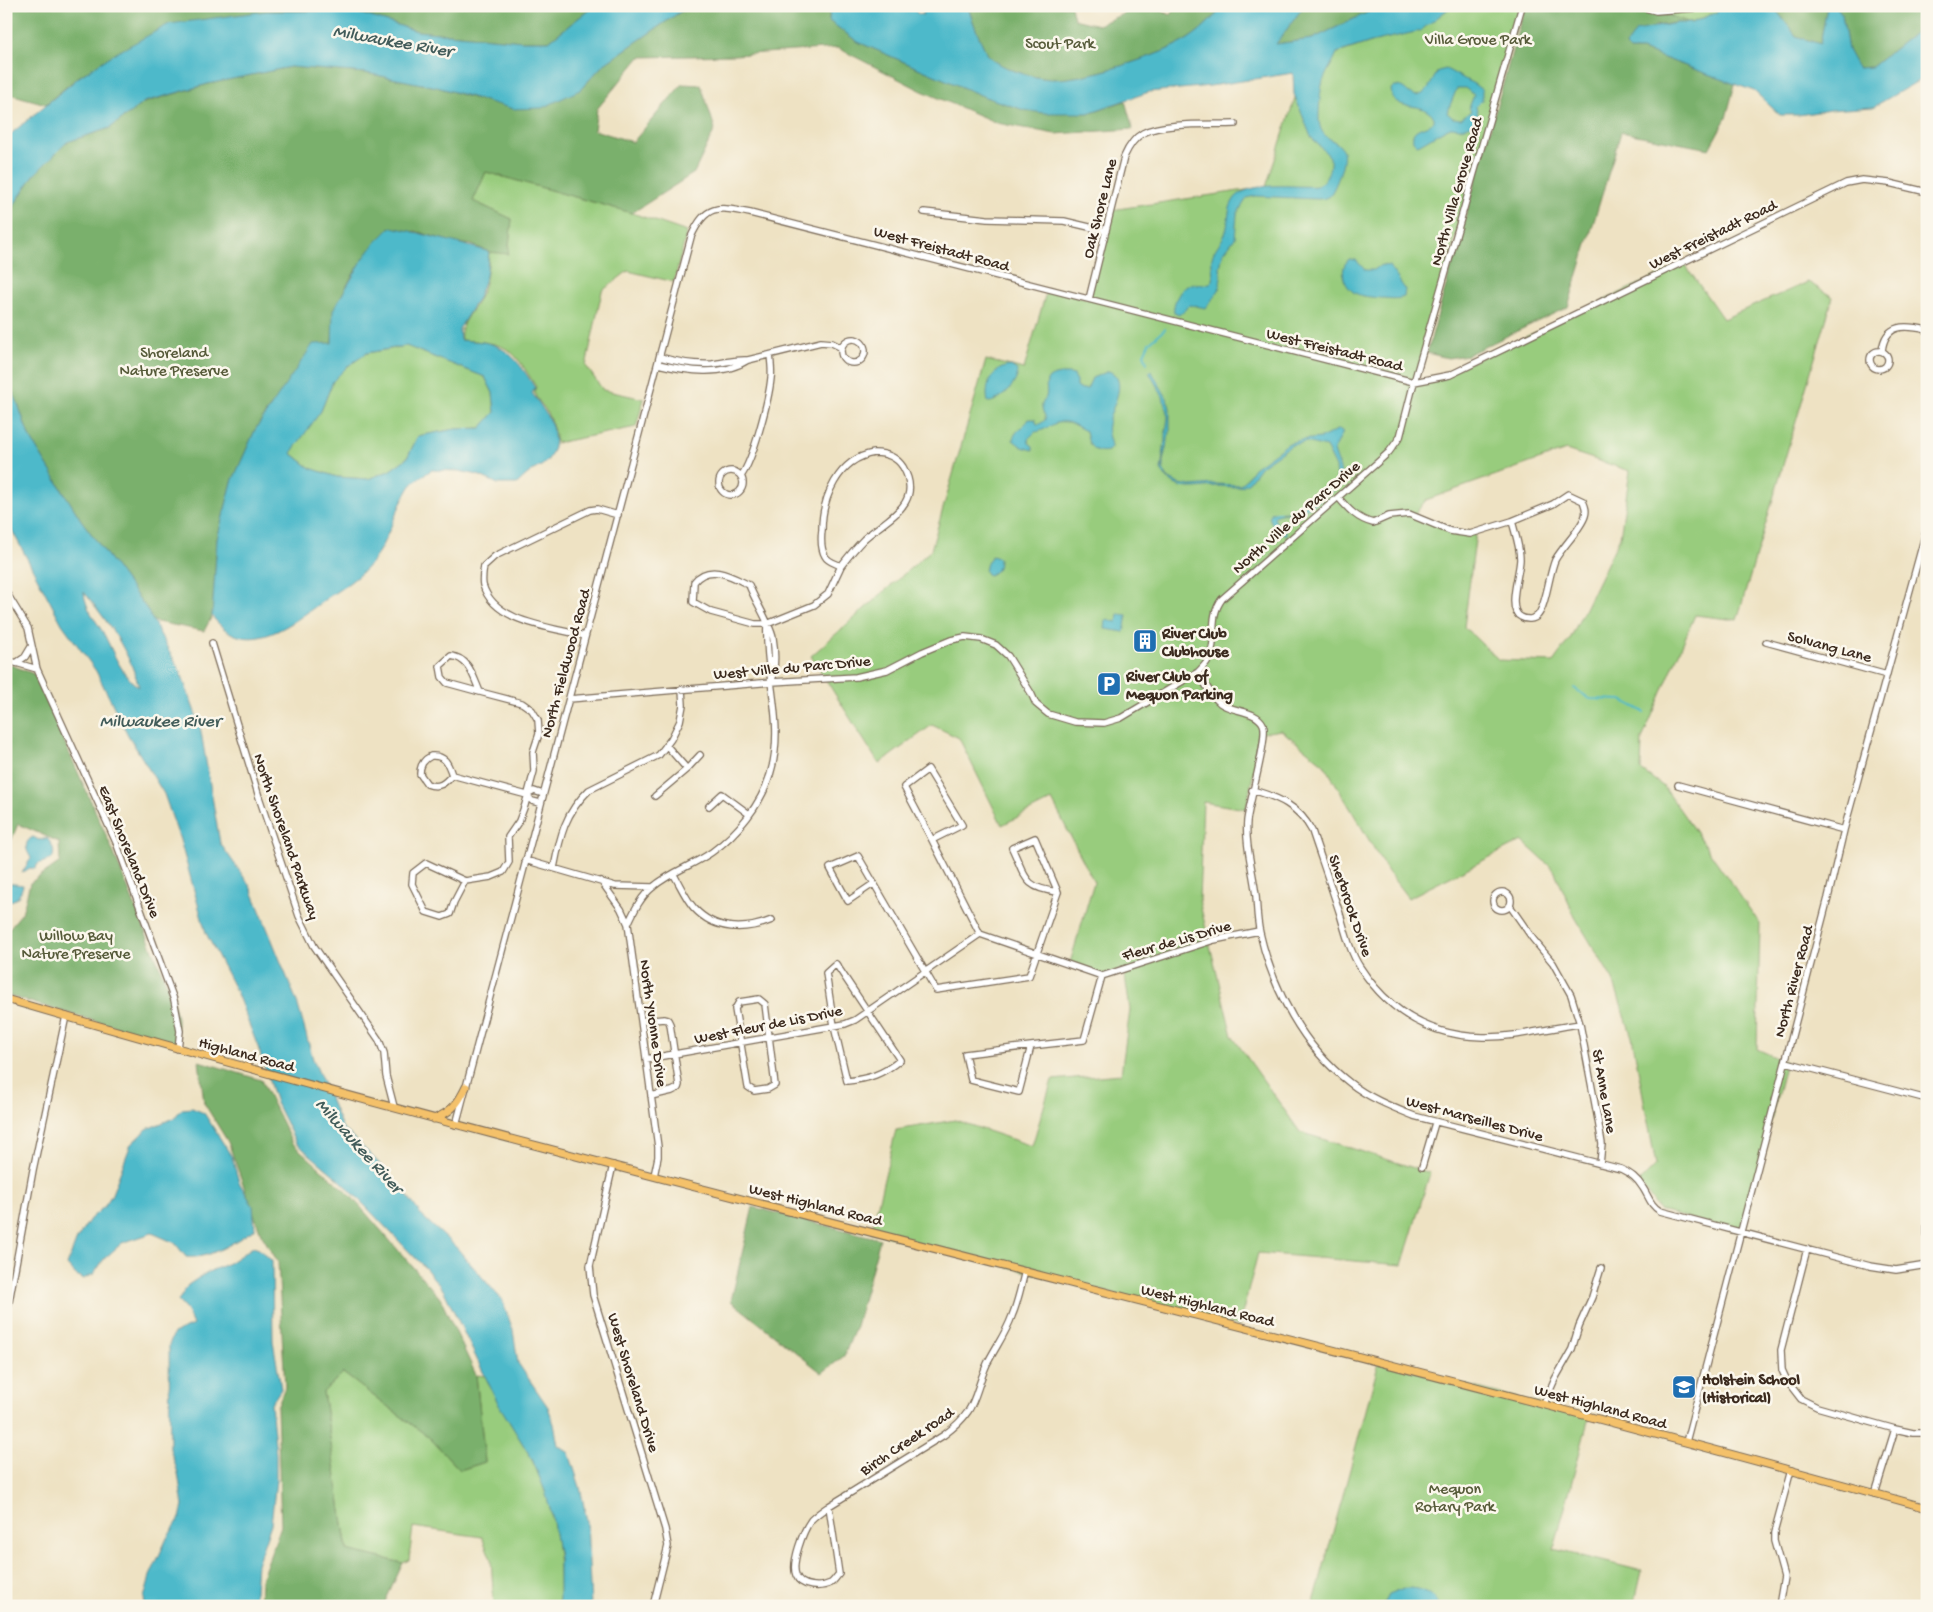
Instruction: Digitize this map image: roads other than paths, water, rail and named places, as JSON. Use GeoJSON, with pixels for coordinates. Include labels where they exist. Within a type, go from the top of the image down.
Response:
{"type":"FeatureCollection","features":[{"type":"Feature","properties":{"kind":"main road","name":"Highland Road"},"geometry":{"type":"LineString","coordinates":[[6,999],[178,1049],[482,1131]]}},
{"type":"Feature","properties":{"kind":"main road"},"geometry":{"type":"LineString","coordinates":[[433,1119],[454,1108],[466,1087]]}},
{"type":"Feature","properties":{"kind":"main road","name":"West Highland Road"},"geometry":{"type":"LineString","coordinates":[[482,1131],[1544,1404],[1927,1508]]}},
{"type":"Feature","properties":{"kind":"street","name":"North Villa Grove Road"},"geometry":{"type":"LineString","coordinates":[[1414,382],[1522,6]]}},
{"type":"Feature","properties":{"kind":"street"},"geometry":{"type":"LineString","coordinates":[[1637,6],[1656,11],[1695,8]]}},
{"type":"Feature","properties":{"kind":"street","name":"Oak Shore Lane"},"geometry":{"type":"LineString","coordinates":[[1089,299],[1124,157],[1135,139],[1142,133],[1164,127],[1235,124]]}},
{"type":"Feature","properties":{"kind":"street","name":"West Freistadt Road"},"geometry":{"type":"LineString","coordinates":[[707,213],[716,209],[727,208],[750,213],[1414,382],[1450,375],[1846,184],[1862,180],[1889,183],[1927,192]]}},
{"type":"Feature","properties":{"kind":"street"},"geometry":{"type":"LineString","coordinates":[[924,212],[987,219],[1064,221],[1106,231]]}},
{"type":"Feature","properties":{"kind":"street","name":"North Fieldwood Road"},"geometry":{"type":"LineString","coordinates":[[456,1125],[691,237],[699,220],[707,213]]}},
{"type":"Feature","properties":{"kind":"street"},"geometry":{"type":"LineString","coordinates":[[1882,351],[1883,342],[1890,332],[1901,326],[1927,330]]}},
{"type":"Feature","properties":{"kind":"street"},"geometry":{"type":"LineString","coordinates":[[849,340],[857,340],[863,344],[865,352],[862,359],[851,362],[842,355],[842,348],[849,340]]}},
{"type":"Feature","properties":{"kind":"street"},"geometry":{"type":"LineString","coordinates":[[658,364],[684,367],[739,366],[748,360],[821,342],[832,343],[842,348]]}},
{"type":"Feature","properties":{"kind":"street"},"geometry":{"type":"LineString","coordinates":[[741,476],[734,472],[726,472],[720,481],[721,489],[727,494],[738,493],[743,487],[741,476],[750,462],[770,385],[772,371],[770,355]]}},
{"type":"Feature","properties":{"kind":"street"},"geometry":{"type":"LineString","coordinates":[[660,357],[684,367]]}},
{"type":"Feature","properties":{"kind":"street","name":"North Ville du Parc Drive"},"geometry":{"type":"LineString","coordinates":[[1198,672],[1211,654],[1213,616],[1222,599],[1378,462],[1397,443],[1414,382]]}},
{"type":"Feature","properties":{"kind":"street"},"geometry":{"type":"LineString","coordinates":[[628,924],[635,909],[652,887],[711,853],[732,837],[750,814],[770,775],[775,748],[776,721],[767,651],[767,624],[749,585],[712,571],[704,572],[694,582],[692,588],[693,602],[711,612],[755,624],[767,624],[814,605],[828,594],[841,566],[865,538],[902,509],[908,495],[905,472],[900,462],[884,453],[864,455],[852,461],[834,481],[827,496],[823,510],[821,543],[824,555],[829,561],[841,566]]}},
{"type":"Feature","properties":{"kind":"street"},"geometry":{"type":"LineString","coordinates":[[1338,497],[1358,518],[1373,523],[1389,516],[1409,514],[1450,531],[1470,534],[1512,521],[1553,504],[1568,494],[1583,501],[1586,509],[1585,517],[1561,548],[1550,572],[1542,607],[1538,616],[1531,620],[1516,614],[1513,604],[1519,578],[1520,556],[1512,521]]}},
{"type":"Feature","properties":{"kind":"street"},"geometry":{"type":"LineString","coordinates":[[585,636],[514,618],[498,609],[487,595],[482,583],[484,566],[494,556],[590,510],[618,515]]}},
{"type":"Feature","properties":{"kind":"street","name":"North River Road"},"geometry":{"type":"LineString","coordinates":[[1686,1442],[1786,1062],[1844,830],[1927,528]]}},
{"type":"Feature","properties":{"kind":"street","name":"East Shoreland Drive"},"geometry":{"type":"LineString","coordinates":[[6,592],[28,628],[37,668],[119,851],[174,1000],[180,1031],[178,1049]]}},
{"type":"Feature","properties":{"kind":"street","name":"West Ville du Parc Drive"},"geometry":{"type":"LineString","coordinates":[[569,699],[856,677],[887,670],[922,652],[951,640],[965,637],[981,639],[996,645],[1008,656],[1036,704],[1048,714],[1075,722],[1104,723],[1121,718],[1198,672]]}},
{"type":"Feature","properties":{"kind":"street","name":"Solvang Lane"},"geometry":{"type":"LineString","coordinates":[[1766,642],[1887,675]]}},
{"type":"Feature","properties":{"kind":"street","name":"North Shoreland Parkway"},"geometry":{"type":"LineString","coordinates":[[212,643],[299,916],[314,946],[379,1040],[384,1053],[386,1076],[394,1107]]}},
{"type":"Feature","properties":{"kind":"street"},"geometry":{"type":"LineString","coordinates":[[16,663],[25,657],[31,647]]}},
{"type":"Feature","properties":{"kind":"street"},"geometry":{"type":"LineString","coordinates":[[464,881],[450,914],[442,917],[426,912],[412,884],[413,873],[426,863],[464,881],[491,877],[503,872],[508,862],[508,837],[522,814],[534,771],[534,752],[539,734],[538,720],[532,710],[522,703],[480,692],[447,683],[442,677],[440,666],[451,656],[463,660],[472,671],[480,692]]}},
{"type":"Feature","properties":{"kind":"street"},"geometry":{"type":"LineString","coordinates":[[6,660],[37,668]]}},
{"type":"Feature","properties":{"kind":"street","name":"West Marseilles Drive"},"geometry":{"type":"LineString","coordinates":[[1198,672],[1209,691],[1220,703],[1228,708],[1257,718],[1263,724],[1265,731],[1263,745],[1252,790],[1246,833],[1259,931],[1271,972],[1285,1003],[1302,1031],[1326,1061],[1350,1084],[1384,1104],[1435,1123],[1621,1169],[1634,1175],[1644,1189],[1649,1202],[1660,1211],[1885,1268],[1905,1270],[1927,1265]]}},
{"type":"Feature","properties":{"kind":"street"},"geometry":{"type":"LineString","coordinates":[[554,868],[565,825],[571,811],[580,799],[589,790],[659,755],[680,721],[683,705],[682,689]]}},
{"type":"Feature","properties":{"kind":"street"},"geometry":{"type":"LineString","coordinates":[[666,745],[687,768]]}},
{"type":"Feature","properties":{"kind":"street"},"geometry":{"type":"LineString","coordinates":[[655,796],[700,755]]}},
{"type":"Feature","properties":{"kind":"street"},"geometry":{"type":"LineString","coordinates":[[437,756],[446,760],[452,775],[442,785],[432,786],[422,779],[420,768],[426,758],[437,756]]}},
{"type":"Feature","properties":{"kind":"street"},"geometry":{"type":"LineString","coordinates":[[932,840],[962,825],[928,769],[904,787],[980,934],[1035,955],[1102,976],[1084,1040],[1031,1046],[965,1054],[971,1080],[1019,1092],[1031,1046]]}},
{"type":"Feature","properties":{"kind":"street"},"geometry":{"type":"LineString","coordinates":[[452,775],[527,795],[532,801],[540,803]]}},
{"type":"Feature","properties":{"kind":"street"},"geometry":{"type":"LineString","coordinates":[[1678,785],[1844,830]]}},
{"type":"Feature","properties":{"kind":"street","name":"Sherbrook Drive"},"geometry":{"type":"LineString","coordinates":[[1252,790],[1286,802],[1298,810],[1307,821],[1359,966],[1384,997],[1412,1020],[1432,1029],[1455,1035],[1484,1037],[1580,1024]]}},
{"type":"Feature","properties":{"kind":"street"},"geometry":{"type":"LineString","coordinates":[[527,795],[534,792],[543,794]]}},
{"type":"Feature","properties":{"kind":"street"},"geometry":{"type":"LineString","coordinates":[[709,806],[722,794],[750,814]]}},
{"type":"Feature","properties":{"kind":"street"},"geometry":{"type":"LineString","coordinates":[[873,884],[848,901],[830,868],[858,856],[936,990],[1029,976],[1058,892],[1035,838],[1012,848],[1032,887],[1058,892]]}},
{"type":"Feature","properties":{"kind":"street"},"geometry":{"type":"LineString","coordinates":[[525,860],[615,886],[652,887]]}},
{"type":"Feature","properties":{"kind":"street"},"geometry":{"type":"LineString","coordinates":[[674,875],[694,907],[718,924],[733,928],[756,927],[772,920]]}},
{"type":"Feature","properties":{"kind":"street","name":"North Yvonne Drive"},"geometry":{"type":"LineString","coordinates":[[601,881],[615,900],[628,924],[658,1157],[654,1176]]}},
{"type":"Feature","properties":{"kind":"street","name":"St Anne Lane"},"geometry":{"type":"LineString","coordinates":[[1510,906],[1558,971],[1571,995],[1580,1024],[1602,1144],[1600,1164]]}},
{"type":"Feature","properties":{"kind":"street","name":"Fleur de Lis Drive"},"geometry":{"type":"LineString","coordinates":[[1102,976],[1214,940],[1259,931]]}},
{"type":"Feature","properties":{"kind":"street","name":"West Fleur de Lis Drive"},"geometry":{"type":"LineString","coordinates":[[646,1059],[845,1024],[867,1012],[980,934]]}},
{"type":"Feature","properties":{"kind":"street"},"geometry":{"type":"LineString","coordinates":[[836,964],[900,1060],[888,1070],[875,1076],[847,1081],[834,1026],[826,973],[836,964]]}},
{"type":"Feature","properties":{"kind":"street"},"geometry":{"type":"LineString","coordinates":[[759,999],[765,1004],[775,1085],[768,1089],[754,1091],[748,1087],[741,1043],[735,1009],[739,1002],[759,999]]}},
{"type":"Feature","properties":{"kind":"street"},"geometry":{"type":"LineString","coordinates":[[7,1313],[33,1172],[66,1016]]}},
{"type":"Feature","properties":{"kind":"street"},"geometry":{"type":"LineString","coordinates":[[642,1021],[668,1020],[679,1085],[678,1088],[651,1096]]}},
{"type":"Feature","properties":{"kind":"street"},"geometry":{"type":"LineString","coordinates":[[1786,1062],[1927,1099]]}},
{"type":"Feature","properties":{"kind":"street"},"geometry":{"type":"LineString","coordinates":[[1422,1167],[1435,1123]]}},
{"type":"Feature","properties":{"kind":"street","name":"West Shoreland Drive"},"geometry":{"type":"LineString","coordinates":[[613,1165],[590,1266],[590,1280],[665,1530],[668,1546],[653,1606]]}},
{"type":"Feature","properties":{"kind":"street"},"geometry":{"type":"LineString","coordinates":[[1927,1202],[1927,1234]]}},
{"type":"Feature","properties":{"kind":"street"},"geometry":{"type":"LineString","coordinates":[[1807,1249],[1781,1350],[1782,1370],[1787,1381],[1801,1399],[1817,1407],[1895,1429],[1921,1434],[1927,1433]]}},
{"type":"Feature","properties":{"kind":"street"},"geometry":{"type":"LineString","coordinates":[[1544,1404],[1554,1379],[1572,1349],[1601,1268]]}},
{"type":"Feature","properties":{"kind":"street","name":"Birch Creek road"},"geometry":{"type":"LineString","coordinates":[[829,1506],[839,1574],[832,1582],[818,1586],[806,1584],[796,1574],[795,1562],[803,1536],[812,1519],[829,1506],[944,1435],[960,1423],[975,1402],[988,1363],[1012,1316],[1025,1271]]}},
{"type":"Feature","properties":{"kind":"street"},"geometry":{"type":"LineString","coordinates":[[1875,1494],[1895,1429]]}},
{"type":"Feature","properties":{"kind":"street"},"geometry":{"type":"LineString","coordinates":[[1779,1606],[1784,1578],[1774,1533],[1792,1470]]}},
{"type":"Feature","properties":{"kind":"water","name":"Milwaukee River"},"geometry":{"type":"Polygon","coordinates":[[[594,6],[692,6],[680,12],[603,65],[580,90],[542,108],[513,109],[437,87],[366,73],[290,67],[208,84],[144,102],[110,128],[67,142],[34,175],[12,208],[6,233],[6,138],[79,77],[109,57],[169,24],[266,11],[352,11],[417,31],[522,41],[549,41],[594,6]]]}},
{"type":"Feature","properties":{"kind":"water"},"geometry":{"type":"Polygon","coordinates":[[[830,6],[912,6],[918,14],[923,15],[923,6],[968,6],[983,46],[994,61],[1019,72],[1053,79],[1103,71],[1163,51],[1195,34],[1225,6],[1304,6],[1276,44],[1312,39],[1381,6],[1452,6],[1420,31],[1371,42],[1337,53],[1323,81],[1319,110],[1322,132],[1337,143],[1344,155],[1338,180],[1330,195],[1320,199],[1255,196],[1247,198],[1237,214],[1235,238],[1223,254],[1220,267],[1219,290],[1206,308],[1190,305],[1179,315],[1174,313],[1174,304],[1181,291],[1189,285],[1210,284],[1212,281],[1213,254],[1225,234],[1231,205],[1239,194],[1259,187],[1317,186],[1324,181],[1328,174],[1330,157],[1311,137],[1294,94],[1293,73],[1210,86],[1149,92],[1088,113],[1043,113],[1024,110],[985,97],[858,42],[829,21],[830,6]]]}},
{"type":"Feature","properties":{"kind":"water"},"geometry":{"type":"Polygon","coordinates":[[[1714,6],[1773,6],[1796,36],[1820,44],[1827,7],[1836,6],[1842,14],[1848,50],[1858,68],[1872,67],[1927,23],[1927,76],[1873,107],[1830,110],[1798,115],[1780,115],[1754,91],[1642,50],[1630,50],[1626,46],[1636,31],[1676,23],[1691,23],[1717,12],[1714,6]]]}},
{"type":"Feature","properties":{"kind":"water"},"geometry":{"type":"Polygon","coordinates":[[[1446,69],[1482,90],[1482,100],[1476,106],[1478,115],[1472,125],[1460,128],[1451,127],[1417,145],[1413,141],[1414,133],[1416,130],[1431,124],[1434,121],[1434,117],[1422,109],[1397,102],[1392,97],[1391,89],[1394,86],[1399,86],[1414,95],[1419,95],[1427,90],[1438,71],[1446,69]],[[1457,88],[1447,113],[1453,118],[1461,119],[1471,111],[1469,108],[1474,95],[1465,88],[1457,88]]]}},
{"type":"Feature","properties":{"kind":"water"},"geometry":{"type":"Polygon","coordinates":[[[391,227],[489,252],[486,276],[478,298],[459,329],[460,340],[485,342],[503,350],[516,360],[535,388],[532,393],[552,427],[554,445],[551,454],[542,466],[529,473],[517,484],[498,484],[478,475],[459,471],[431,470],[410,487],[378,553],[362,572],[345,586],[285,627],[255,638],[240,637],[226,630],[212,616],[217,539],[232,482],[255,430],[313,344],[332,343],[333,310],[363,259],[391,227]],[[406,346],[367,353],[348,366],[333,381],[321,411],[291,453],[310,468],[337,477],[368,479],[389,471],[407,458],[418,436],[455,429],[481,428],[495,412],[493,393],[485,377],[406,346]]]}},
{"type":"Feature","properties":{"kind":"water"},"geometry":{"type":"Polygon","coordinates":[[[1349,259],[1356,260],[1365,270],[1374,270],[1381,265],[1389,266],[1405,289],[1404,297],[1395,299],[1380,298],[1363,296],[1354,292],[1344,279],[1344,266],[1349,259]]]}},
{"type":"Feature","properties":{"kind":"water"},"geometry":{"type":"Polygon","coordinates":[[[1011,366],[1017,370],[1016,380],[998,399],[988,402],[987,390],[991,378],[1004,367],[1011,366]]]}},
{"type":"Feature","properties":{"kind":"water"},"geometry":{"type":"Polygon","coordinates":[[[1151,370],[1167,398],[1170,408],[1170,430],[1163,461],[1163,469],[1168,478],[1179,484],[1191,486],[1214,484],[1240,485],[1254,468],[1289,443],[1321,438],[1339,429],[1343,432],[1334,450],[1341,477],[1336,487],[1311,506],[1300,511],[1276,515],[1274,517],[1276,523],[1287,533],[1286,535],[1273,526],[1269,517],[1272,512],[1290,511],[1317,499],[1337,482],[1336,467],[1326,447],[1306,442],[1292,445],[1261,466],[1249,482],[1242,486],[1187,488],[1173,483],[1167,478],[1161,470],[1168,417],[1163,397],[1149,372],[1151,370]]]}},
{"type":"Feature","properties":{"kind":"water"},"geometry":{"type":"Polygon","coordinates":[[[1109,371],[1115,376],[1119,389],[1109,419],[1108,431],[1111,448],[1108,451],[1095,450],[1088,440],[1086,431],[1070,423],[1063,422],[1035,432],[1028,439],[1029,443],[1033,446],[1033,450],[1022,447],[1013,440],[1015,434],[1029,419],[1035,419],[1037,424],[1045,420],[1042,405],[1047,395],[1046,383],[1049,378],[1059,374],[1074,375],[1076,387],[1087,389],[1092,378],[1109,371]]]}},
{"type":"Feature","properties":{"kind":"water","name":"Milwaukee River"},"geometry":{"type":"Polygon","coordinates":[[[6,380],[17,401],[29,436],[81,520],[146,608],[180,671],[200,726],[220,843],[250,886],[297,1002],[313,1059],[342,1127],[375,1159],[406,1194],[422,1216],[456,1247],[502,1300],[513,1330],[518,1363],[548,1407],[558,1445],[569,1453],[580,1487],[587,1521],[591,1606],[559,1606],[559,1558],[552,1516],[545,1491],[532,1459],[499,1405],[444,1291],[427,1270],[341,1181],[296,1143],[276,1103],[258,1047],[236,991],[206,933],[180,840],[164,794],[128,735],[96,671],[62,624],[6,519],[6,380]],[[84,592],[89,609],[119,664],[128,677],[139,687],[135,673],[123,648],[109,625],[84,592]]]}},
{"type":"Feature","properties":{"kind":"water"},"geometry":{"type":"Polygon","coordinates":[[[992,556],[999,558],[998,567],[994,573],[988,575],[985,571],[987,562],[992,556]]]}},
{"type":"Feature","properties":{"kind":"water"},"geometry":{"type":"Polygon","coordinates":[[[1118,614],[1127,615],[1124,632],[1105,629],[1106,620],[1117,622],[1118,614]]]}},
{"type":"Feature","properties":{"kind":"water"},"geometry":{"type":"Polygon","coordinates":[[[33,837],[39,840],[47,838],[54,853],[52,859],[38,864],[35,869],[30,868],[22,873],[31,858],[26,846],[33,837]]]}},
{"type":"Feature","properties":{"kind":"water"},"geometry":{"type":"Polygon","coordinates":[[[6,883],[23,885],[18,897],[6,902],[6,883]]]}},
{"type":"Feature","properties":{"kind":"water"},"geometry":{"type":"Polygon","coordinates":[[[192,1108],[204,1113],[232,1157],[239,1182],[253,1206],[255,1229],[222,1249],[204,1256],[195,1257],[186,1257],[175,1243],[152,1233],[122,1243],[104,1259],[94,1274],[83,1279],[76,1275],[67,1265],[77,1239],[90,1219],[105,1206],[112,1194],[131,1144],[147,1129],[174,1118],[182,1109],[192,1108]]]}},
{"type":"Feature","properties":{"kind":"water"},"geometry":{"type":"Polygon","coordinates":[[[253,1247],[259,1249],[272,1261],[273,1341],[281,1389],[271,1404],[276,1454],[276,1480],[271,1524],[257,1564],[254,1606],[145,1606],[144,1598],[150,1576],[167,1538],[180,1518],[183,1506],[178,1473],[170,1449],[169,1345],[174,1333],[193,1325],[187,1311],[178,1301],[188,1285],[206,1273],[229,1263],[253,1247]]]}},
{"type":"Feature","properties":{"kind":"water"},"geometry":{"type":"Polygon","coordinates":[[[1406,1588],[1417,1589],[1430,1594],[1440,1606],[1382,1606],[1388,1595],[1406,1588]]]}},
{"type":"Feature","properties":{"kind":"waterway"},"geometry":{"type":"LineString","coordinates":[[1147,363],[1144,354],[1149,343],[1165,329]]}},
{"type":"Feature","properties":{"kind":"waterway"},"geometry":{"type":"LineString","coordinates":[[1574,688],[1590,699],[1622,700],[1644,712]]}},
{"type":"Feature","properties":{"kind":"place","name":"River Club Clubhouse"},"geometry":{"type":"Point","coordinates":[1145,641]}},
{"type":"Feature","properties":{"kind":"place","name":"River Club of Mequon Parking"},"geometry":{"type":"Point","coordinates":[1109,684]}},
{"type":"Feature","properties":{"kind":"place","name":"Holstein School (Historical)"},"geometry":{"type":"Point","coordinates":[1684,1387]}},
{"type":"Feature","properties":{"kind":"park label","name":"Villa Grove Park"},"geometry":{"type":"Point","coordinates":[1478,38]}},
{"type":"Feature","properties":{"kind":"park label","name":"Scout Park"},"geometry":{"type":"Point","coordinates":[1060,42]}},
{"type":"Feature","properties":{"kind":"park label","name":"Shoreland Nature Preserve"},"geometry":{"type":"Point","coordinates":[174,360]}},
{"type":"Feature","properties":{"kind":"park label","name":"Willow Bay Nature Preserve"},"geometry":{"type":"Point","coordinates":[76,943]}},
{"type":"Feature","properties":{"kind":"park label","name":"Mequon Rotary Park"},"geometry":{"type":"Point","coordinates":[1455,1496]}}]}
